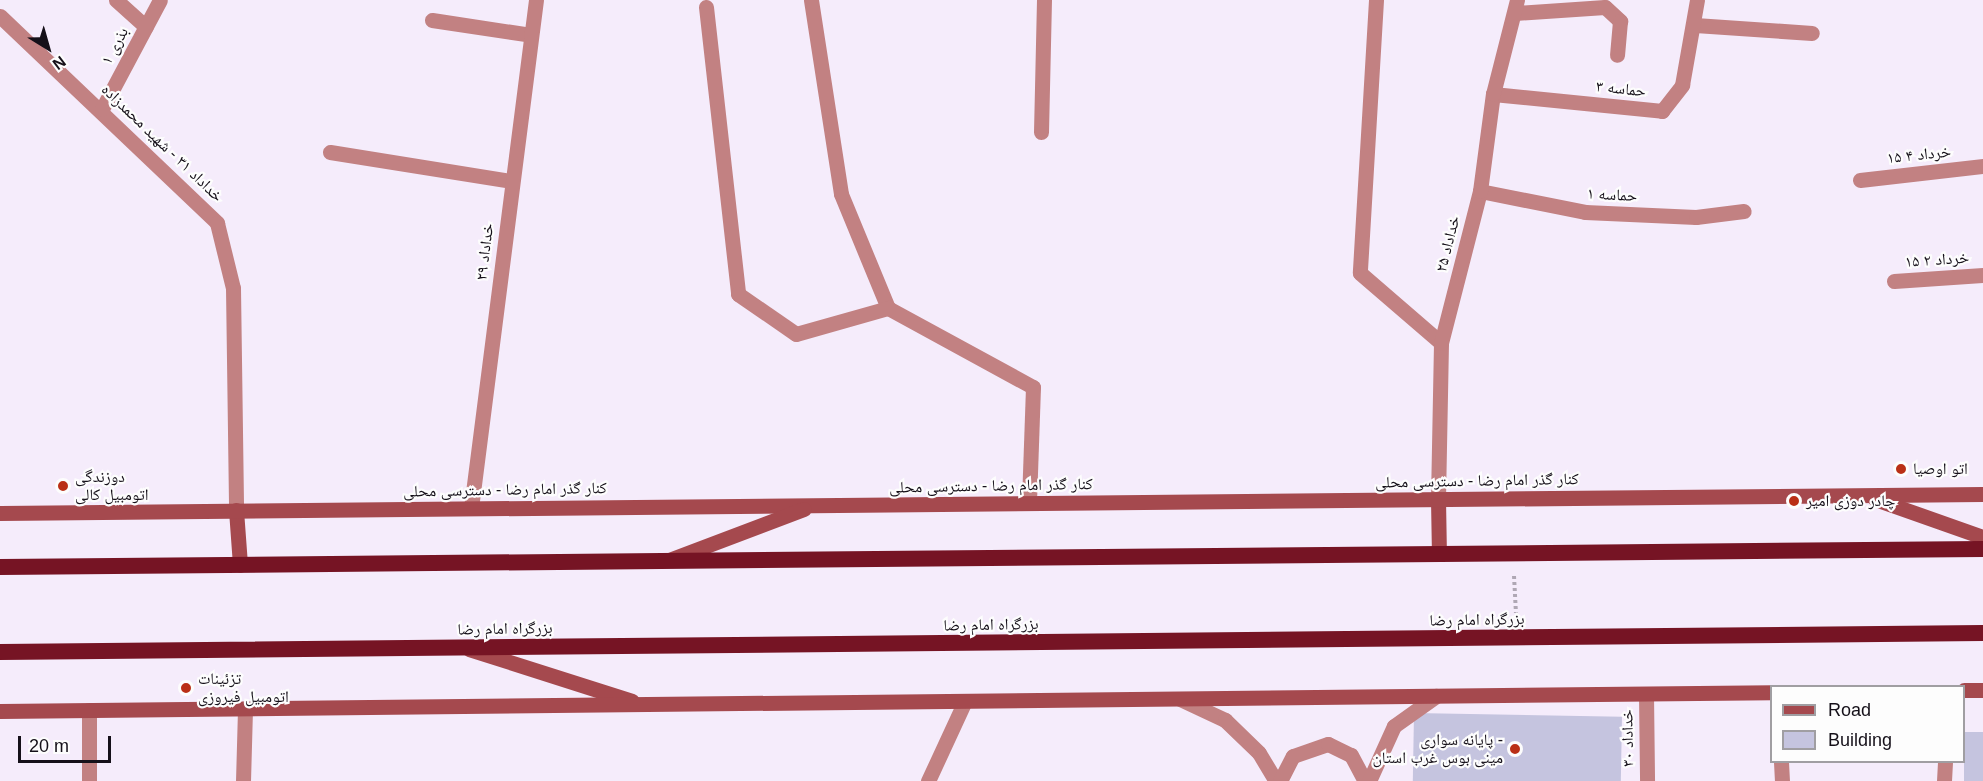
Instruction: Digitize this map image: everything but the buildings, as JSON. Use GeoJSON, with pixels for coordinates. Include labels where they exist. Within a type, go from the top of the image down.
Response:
{"type":"FeatureCollection","features":[{"type":"Feature","properties":{"kind":"highway"},"geometry":{"type":"LineString","coordinates":[[0,567],[1983,549]]}},
{"type":"Feature","properties":{"kind":"highway","name":"بزرگراه امام رضا"},"geometry":{"type":"LineString","coordinates":[[0,652],[1983,633]]}},
{"type":"Feature","properties":{"kind":"main road","name":"کنار گذر امام رضا - دسترسی محلی"},"geometry":{"type":"LineString","coordinates":[[0,513],[1983,494]]}},
{"type":"Feature","properties":{"kind":"main road"},"geometry":{"type":"LineString","coordinates":[[1863,495],[1983,537]]}},
{"type":"Feature","properties":{"kind":"main road"},"geometry":{"type":"LineString","coordinates":[[1438,499],[1439,554]]}},
{"type":"Feature","properties":{"kind":"main road"},"geometry":{"type":"LineString","coordinates":[[665,561],[816,505]]}},
{"type":"Feature","properties":{"kind":"main road"},"geometry":{"type":"LineString","coordinates":[[236,510],[240,565]]}},
{"type":"Feature","properties":{"kind":"main road"},"geometry":{"type":"LineString","coordinates":[[463,648],[644,705]]}},
{"type":"Feature","properties":{"kind":"main road"},"geometry":{"type":"LineString","coordinates":[[1965,690],[1983,690]]}},
{"type":"Feature","properties":{"kind":"main road"},"geometry":{"type":"LineString","coordinates":[[0,711],[1770,692]]}},
{"type":"Feature","properties":{"kind":"street"},"geometry":{"type":"LineString","coordinates":[[116,0],[146,27]]}},
{"type":"Feature","properties":{"kind":"street","name":"بذری ۱"},"geometry":{"type":"LineString","coordinates":[[102,109],[160,0]]}},
{"type":"Feature","properties":{"kind":"street","name":"خداداد ۲۹"},"geometry":{"type":"LineString","coordinates":[[471,508],[536,0]]}},
{"type":"Feature","properties":{"kind":"street"},"geometry":{"type":"LineString","coordinates":[[811,0],[841,194],[888,308],[1033,387],[1029,503]]}},
{"type":"Feature","properties":{"kind":"street"},"geometry":{"type":"LineString","coordinates":[[1041,132],[1044,0]]}},
{"type":"Feature","properties":{"kind":"street"},"geometry":{"type":"LineString","coordinates":[[1376,0],[1360,273],[1442,343]]}},
{"type":"Feature","properties":{"kind":"street","name":"حماسه ۳"},"geometry":{"type":"LineString","coordinates":[[1493,94],[1662,111],[1682,85],[1695,26],[1697,0]]}},
{"type":"Feature","properties":{"kind":"street"},"geometry":{"type":"LineString","coordinates":[[1516,6],[1605,7],[1620,21],[1617,55]]}},
{"type":"Feature","properties":{"kind":"street","name":"خداداد ۲۵"},"geometry":{"type":"LineString","coordinates":[[1438,499],[1442,343],[1480,191],[1493,94],[1516,6]]}},
{"type":"Feature","properties":{"kind":"street"},"geometry":{"type":"LineString","coordinates":[[706,7],[738,294],[796,334],[888,308]]}},
{"type":"Feature","properties":{"kind":"street","name":"خداداد ۳۱ - شهید محمدزاده"},"geometry":{"type":"LineString","coordinates":[[0,16],[102,109],[217,223],[233,288],[236,510]]}},
{"type":"Feature","properties":{"kind":"street"},"geometry":{"type":"LineString","coordinates":[[432,20],[531,35]]}},
{"type":"Feature","properties":{"kind":"street"},"geometry":{"type":"LineString","coordinates":[[1695,26],[1812,33]]}},
{"type":"Feature","properties":{"kind":"street"},"geometry":{"type":"LineString","coordinates":[[330,152],[512,181]]}},
{"type":"Feature","properties":{"kind":"street","name":"۱۵ خرداد ۴"},"geometry":{"type":"LineString","coordinates":[[1860,180],[1983,166]]}},
{"type":"Feature","properties":{"kind":"street","name":"حماسه ۱"},"geometry":{"type":"LineString","coordinates":[[1480,191],[1585,213],[1696,217],[1744,211]]}},
{"type":"Feature","properties":{"kind":"street","name":"۱۵ خرداد ۲"},"geometry":{"type":"LineString","coordinates":[[1894,281],[1983,275]]}},
{"type":"Feature","properties":{"kind":"street","name":"خداداد ۳۰"},"geometry":{"type":"LineString","coordinates":[[1646,694],[1647,781]]}},
{"type":"Feature","properties":{"kind":"street"},"geometry":{"type":"LineString","coordinates":[[1367,781],[1394,726],[1436,696]]}},
{"type":"Feature","properties":{"kind":"street"},"geometry":{"type":"LineString","coordinates":[[1180,699],[1225,720],[1259,753],[1278,781],[1293,756],[1328,744],[1351,755],[1367,781]]}},
{"type":"Feature","properties":{"kind":"street"},"geometry":{"type":"LineString","coordinates":[[928,781],[965,701]]}},
{"type":"Feature","properties":{"kind":"street"},"geometry":{"type":"LineString","coordinates":[[243,781],[245,709]]}},
{"type":"Feature","properties":{"kind":"street"},"geometry":{"type":"LineString","coordinates":[[88,781],[89,710]]}},
{"type":"Feature","properties":{"kind":"street"},"geometry":{"type":"LineString","coordinates":[[1781,763],[1782,781]]}},
{"type":"Feature","properties":{"kind":"street"},"geometry":{"type":"LineString","coordinates":[[1944,781],[1945,763]]}},
{"type":"Feature","properties":{"kind":"path"},"geometry":{"type":"LineString","coordinates":[[1513,566],[1516,623]]}},
{"type":"Feature","properties":{"kind":"place","name":"اتو اوصیا"},"geometry":{"type":"Point","coordinates":[1901,469]}},
{"type":"Feature","properties":{"kind":"place","name":"دوزندگی اتومبیل کالی"},"geometry":{"type":"Point","coordinates":[63,486]}},
{"type":"Feature","properties":{"kind":"place","name":"چادر دوزی امیر"},"geometry":{"type":"Point","coordinates":[1794,501]}},
{"type":"Feature","properties":{"kind":"place","name":"تزئینات اتومبیل فیروزی"},"geometry":{"type":"Point","coordinates":[186,688]}},
{"type":"Feature","properties":{"kind":"place","name":"پایانه سواری - مینی بوس غرب استان"},"geometry":{"type":"Point","coordinates":[1515,749]}}]}
